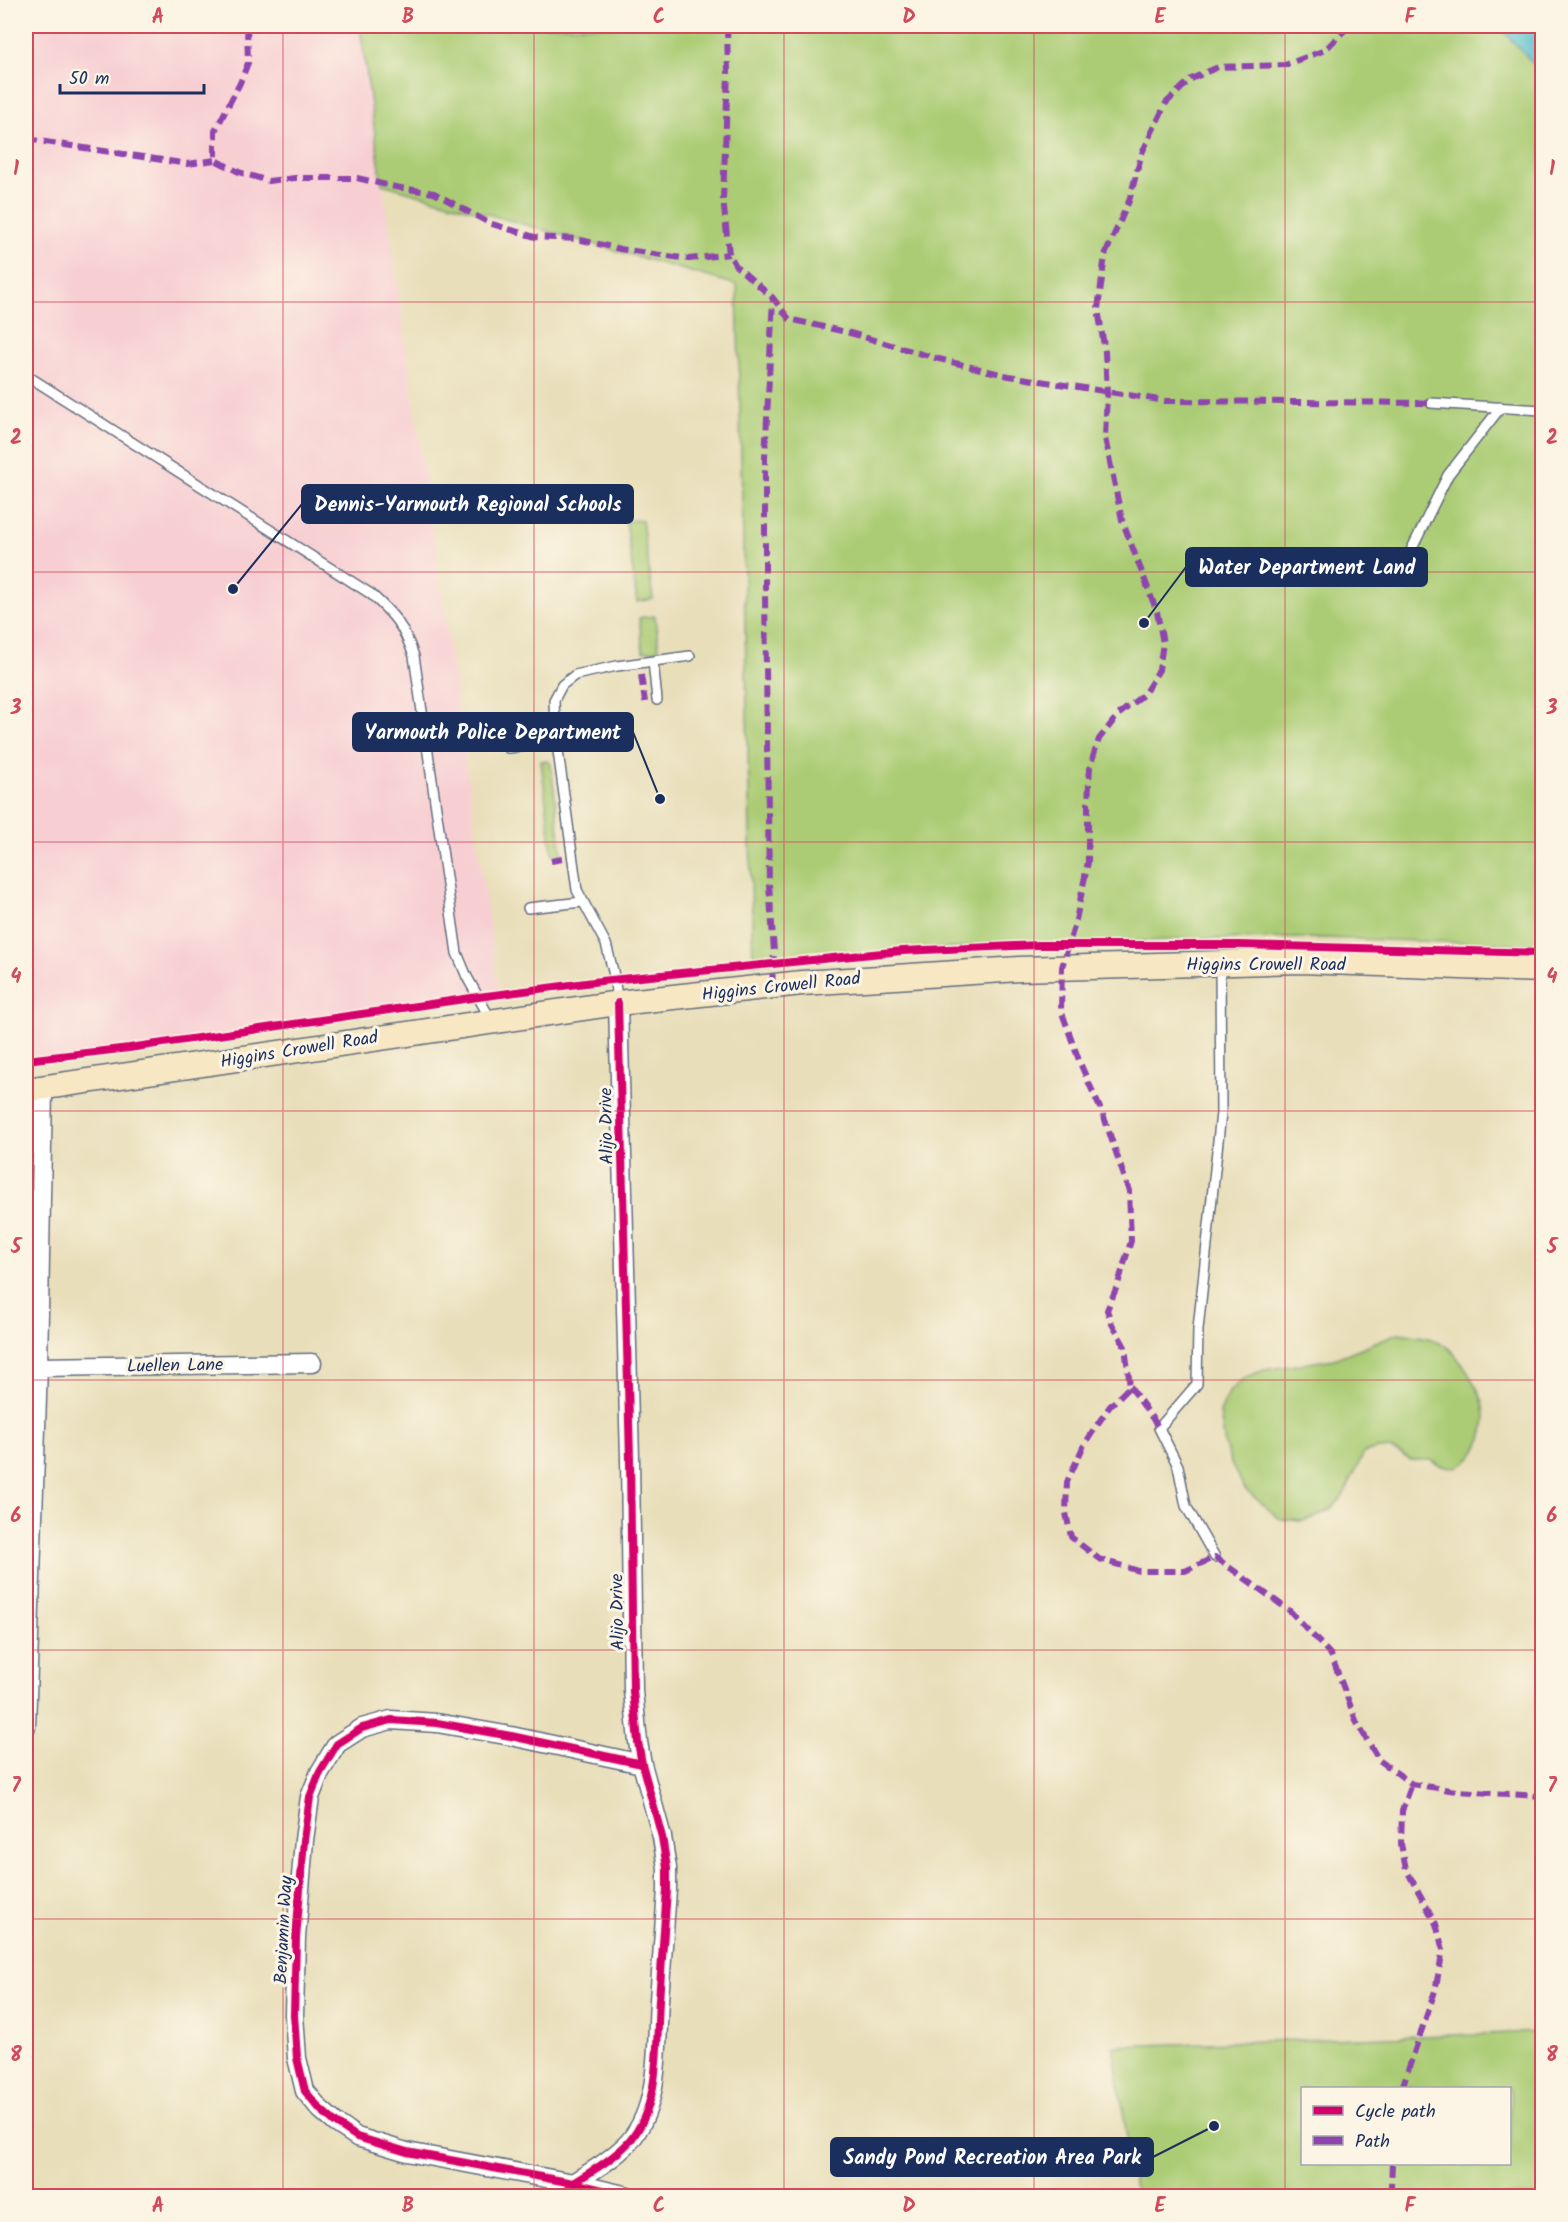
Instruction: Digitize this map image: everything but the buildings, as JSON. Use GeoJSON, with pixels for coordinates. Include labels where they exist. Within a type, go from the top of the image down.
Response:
{"type":"FeatureCollection","features":[{"type":"Feature","properties":{"kind":"main road","name":"Higgins Crowell Road"},"geometry":{"type":"LineString","coordinates":[[34,1089],[618,1003],[802,983],[902,975],[1074,967],[1301,961],[1542,970]]}},
{"type":"Feature","properties":{"kind":"street","name":"Alijo Drive"},"geometry":{"type":"LineString","coordinates":[[573,2183],[616,2154],[629,2141],[640,2126],[647,2109],[652,2090],[666,1901],[667,1868],[659,1822],[642,1764],[633,1691],[630,1459],[618,1003]]}},
{"type":"Feature","properties":{"kind":"street"},"geometry":{"type":"LineString","coordinates":[[26,1716],[38,1367],[34,1089]]}},
{"type":"Feature","properties":{"kind":"street","name":"Luellen Lane"},"geometry":{"type":"LineString","coordinates":[[38,1367],[312,1363]]}},
{"type":"Feature","properties":{"kind":"street","name":"Benjamin Way"},"geometry":{"type":"LineString","coordinates":[[628,2196],[573,2183],[407,2152],[357,2137],[336,2123],[305,2091],[297,2058],[294,2015],[296,1938],[304,1840],[309,1808],[320,1772],[337,1744],[362,1728],[391,1720],[437,1723],[642,1764]]}},
{"type":"Feature","properties":{"kind":"lane"},"geometry":{"type":"LineString","coordinates":[[26,375],[371,594],[394,615],[407,635],[414,656],[434,806],[458,953],[467,977],[491,1020]]}},
{"type":"Feature","properties":{"kind":"lane"},"geometry":{"type":"LineString","coordinates":[[1431,403],[1542,410]]}},
{"type":"Feature","properties":{"kind":"lane"},"geometry":{"type":"LineString","coordinates":[[1400,573],[1448,475],[1501,407]]}},
{"type":"Feature","properties":{"kind":"lane"},"geometry":{"type":"LineString","coordinates":[[618,1003],[614,971],[606,944],[577,890],[557,742],[554,700],[568,679],[582,672],[690,656]]}},
{"type":"Feature","properties":{"kind":"lane"},"geometry":{"type":"LineString","coordinates":[[653,661],[657,700]]}},
{"type":"Feature","properties":{"kind":"lane"},"geometry":{"type":"LineString","coordinates":[[508,748],[557,742]]}},
{"type":"Feature","properties":{"kind":"lane"},"geometry":{"type":"LineString","coordinates":[[528,908],[582,902]]}},
{"type":"Feature","properties":{"kind":"lane"},"geometry":{"type":"LineString","coordinates":[[1215,1557],[1186,1506],[1178,1466],[1159,1428],[1197,1384],[1198,1329],[1221,1113],[1220,964]]}},
{"type":"Feature","properties":{"kind":"shaded area"},"geometry":{"type":"Polygon","coordinates":[[[26,26],[360,26],[499,994],[26,1064],[26,26]]]}},
{"type":"Feature","properties":{"kind":"green space"},"geometry":{"type":"Polygon","coordinates":[[[360,26],[1499,26],[1542,73],[1542,945],[1321,938],[1193,939],[904,950],[753,964],[737,285],[382,184],[360,26]]]}},
{"type":"Feature","properties":{"kind":"green space"},"geometry":{"type":"Polygon","coordinates":[[[642,520],[653,599],[637,602],[626,521],[642,520]]]}},
{"type":"Feature","properties":{"kind":"green space"},"geometry":{"type":"Polygon","coordinates":[[[655,616],[659,650],[643,652],[639,618],[655,616]]]}},
{"type":"Feature","properties":{"kind":"green space"},"geometry":{"type":"Polygon","coordinates":[[[541,761],[548,761],[551,764],[562,857],[557,858],[552,852],[541,761]]]}},
{"type":"Feature","properties":{"kind":"green space"},"geometry":{"type":"Polygon","coordinates":[[[1398,1333],[1424,1337],[1442,1344],[1463,1365],[1484,1407],[1485,1422],[1479,1445],[1467,1462],[1449,1468],[1430,1460],[1411,1460],[1387,1449],[1364,1453],[1342,1498],[1331,1509],[1317,1517],[1301,1521],[1280,1519],[1245,1489],[1232,1466],[1225,1445],[1220,1412],[1230,1391],[1244,1378],[1264,1370],[1334,1359],[1398,1333]]]}},
{"type":"Feature","properties":{"kind":"green space"},"geometry":{"type":"Polygon","coordinates":[[[1542,2032],[1542,2196],[1136,2196],[1113,2046],[1542,2032]]]}},
{"type":"Feature","properties":{"kind":"water"},"geometry":{"type":"Polygon","coordinates":[[[1499,26],[1542,26],[1542,73],[1499,26]]]}},
{"type":"Feature","properties":{"kind":"marked path"},"geometry":{"type":"LineString","coordinates":[[247,26],[248,63],[215,131],[215,160],[239,172],[268,181],[295,178],[357,178],[434,193],[489,223],[535,237],[577,239],[620,249],[689,259],[729,254]]}},
{"type":"Feature","properties":{"kind":"marked path"},"geometry":{"type":"LineString","coordinates":[[727,26],[728,73],[723,199],[729,254],[736,266],[773,298],[789,319],[1009,376],[1166,401],[1431,403]]}},
{"type":"Feature","properties":{"kind":"marked path"},"geometry":{"type":"LineString","coordinates":[[1349,26],[1325,50],[1285,65],[1218,67],[1191,79],[1166,103],[1142,153],[1129,201],[1105,255],[1098,309],[1105,352],[1107,393],[1105,438],[1122,520],[1157,612],[1163,643],[1159,670],[1144,694],[1118,715],[1099,739],[1090,766],[1088,862],[1076,920],[1062,967],[1061,1010],[1080,1063],[1104,1117],[1129,1191],[1131,1241],[1118,1284],[1107,1310],[1125,1347],[1130,1386],[1110,1406],[1083,1447],[1067,1482],[1066,1513],[1071,1537],[1099,1559],[1139,1571],[1185,1571],[1215,1557],[1290,1611],[1331,1655],[1357,1723],[1379,1760],[1412,1784],[1456,1791],[1542,1796]]}},
{"type":"Feature","properties":{"kind":"marked path"},"geometry":{"type":"LineString","coordinates":[[26,139],[188,164],[215,160]]}},
{"type":"Feature","properties":{"kind":"marked path"},"geometry":{"type":"LineString","coordinates":[[772,986],[774,952],[769,884],[765,458],[773,298]]}},
{"type":"Feature","properties":{"kind":"marked path"},"geometry":{"type":"LineString","coordinates":[[641,675],[645,702]]}},
{"type":"Feature","properties":{"kind":"marked path"},"geometry":{"type":"LineString","coordinates":[[551,861],[562,859]]}},
{"type":"Feature","properties":{"kind":"marked path"},"geometry":{"type":"LineString","coordinates":[[1130,1386],[1159,1428]]}},
{"type":"Feature","properties":{"kind":"marked path"},"geometry":{"type":"LineString","coordinates":[[1402,2087],[1435,1991],[1443,1950],[1436,1924],[1406,1869],[1401,1844],[1402,1811],[1412,1784]]}},
{"type":"Feature","properties":{"kind":"marked path"},"geometry":{"type":"LineString","coordinates":[[1392,2165],[1393,2196]]}},
{"type":"Feature","properties":{"kind":"cycle path"},"geometry":{"type":"LineString","coordinates":[[26,1060],[129,1048],[601,981],[902,951],[1039,945],[1240,945],[1542,953]]}},
{"type":"Feature","properties":{"kind":"cycle path"},"geometry":{"type":"LineString","coordinates":[[573,2183],[623,2148],[639,2127],[647,2111],[657,2055],[667,1890],[667,1868],[662,1837],[642,1764],[633,1691],[630,1459],[618,1003]]}},
{"type":"Feature","properties":{"kind":"cycle path"},"geometry":{"type":"LineString","coordinates":[[628,2196],[573,2183],[407,2152],[357,2137],[336,2123],[305,2091],[297,2058],[294,2015],[296,1938],[310,1797],[320,1772],[337,1744],[362,1728],[391,1720],[437,1723],[642,1764]]}},
{"type":"Feature","properties":{"kind":"place","name":"Dennis-Yarmouth Regional Schools"},"geometry":{"type":"Point","coordinates":[233,589]}},
{"type":"Feature","properties":{"kind":"place","name":"Water Department Land"},"geometry":{"type":"Point","coordinates":[1144,623]}},
{"type":"Feature","properties":{"kind":"place","name":"Yarmouth Police Department"},"geometry":{"type":"Point","coordinates":[660,799]}},
{"type":"Feature","properties":{"kind":"place","name":"Sandy Pond Recreation Area Park"},"geometry":{"type":"Point","coordinates":[1214,2126]}}]}
